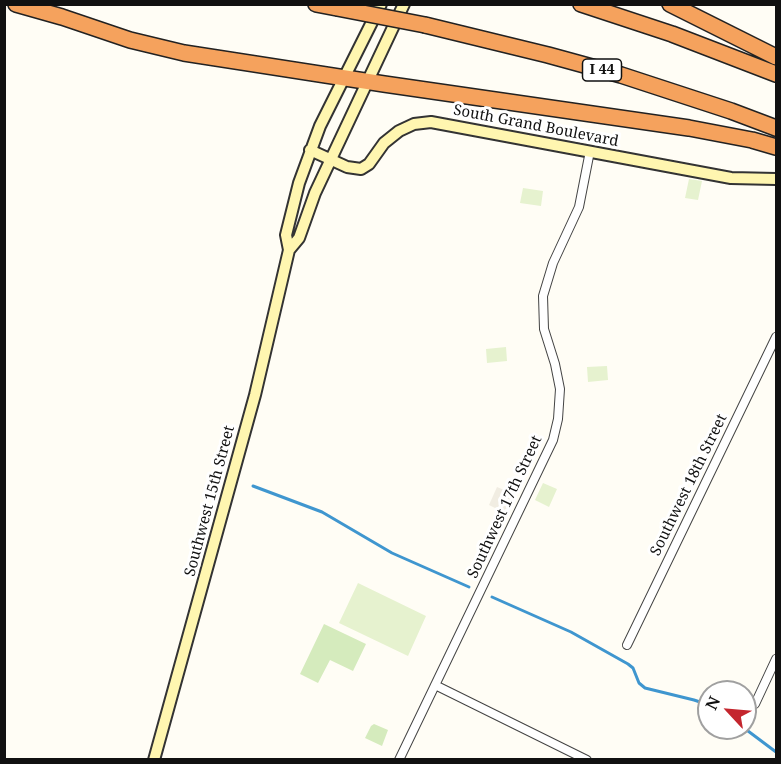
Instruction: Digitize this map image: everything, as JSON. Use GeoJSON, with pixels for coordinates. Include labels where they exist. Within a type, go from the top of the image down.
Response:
{"type":"FeatureCollection","features":[{"type":"Feature","properties":{"kind":"highway"},"geometry":{"type":"LineString","coordinates":[[15,4],[157,47],[368,82],[689,128],[777,147]]}},
{"type":"Feature","properties":{"kind":"highway","name":"I 44"},"geometry":{"type":"LineString","coordinates":[[316,4],[425,25],[548,54],[621,75],[777,128]]}},
{"type":"Feature","properties":{"kind":"highway"},"geometry":{"type":"LineString","coordinates":[[581,4],[672,34],[777,74]]}},
{"type":"Feature","properties":{"kind":"highway"},"geometry":{"type":"LineString","coordinates":[[670,4],[777,57]]}},
{"type":"Feature","properties":{"kind":"main road","name":"Southwest 15th Street"},"geometry":{"type":"LineString","coordinates":[[154,759],[255,395],[289,250],[286,235],[299,183],[310,150],[381,4]]}},
{"type":"Feature","properties":{"kind":"main road","name":"Southwest 15th Street"},"geometry":{"type":"LineString","coordinates":[[289,250],[299,238],[312,202],[404,4]]}},
{"type":"Feature","properties":{"kind":"main road","name":"South Grand Boulevard"},"geometry":{"type":"LineString","coordinates":[[310,150],[352,169],[364,168],[393,135],[423,122],[441,123],[731,178],[777,179]]}},
{"type":"Feature","properties":{"kind":"street","name":"Southwest 17th Street"},"geometry":{"type":"LineString","coordinates":[[399,759],[549,450],[556,430],[560,409],[560,390],[544,329],[543,296],[553,263],[579,207],[590,151]]}},
{"type":"Feature","properties":{"kind":"street","name":"Southwest 18th Street"},"geometry":{"type":"LineString","coordinates":[[627,645],[777,337]]}},
{"type":"Feature","properties":{"kind":"street"},"geometry":{"type":"LineString","coordinates":[[757,700],[777,659]]}},
{"type":"Feature","properties":{"kind":"street"},"geometry":{"type":"LineString","coordinates":[[435,685],[587,759]]}},
{"type":"Feature","properties":{"kind":"green space"},"geometry":{"type":"Polygon","coordinates":[[[689,179],[702,181],[698,200],[685,198],[689,179]]]}},
{"type":"Feature","properties":{"kind":"green space"},"geometry":{"type":"Polygon","coordinates":[[[523,188],[543,191],[541,206],[520,203],[523,188]]]}},
{"type":"Feature","properties":{"kind":"green space"},"geometry":{"type":"Polygon","coordinates":[[[506,347],[507,361],[487,363],[486,349],[506,347]]]}},
{"type":"Feature","properties":{"kind":"green space"},"geometry":{"type":"Polygon","coordinates":[[[607,366],[608,380],[588,382],[587,367],[607,366]]]}},
{"type":"Feature","properties":{"kind":"green space"},"geometry":{"type":"Polygon","coordinates":[[[543,483],[557,489],[549,507],[535,500],[543,483]]]}},
{"type":"Feature","properties":{"kind":"green space"},"geometry":{"type":"Polygon","coordinates":[[[358,583],[426,616],[408,656],[339,623],[358,583]]]}},
{"type":"Feature","properties":{"kind":"green space"},"geometry":{"type":"Polygon","coordinates":[[[324,624],[366,644],[353,671],[330,660],[318,683],[300,674],[324,624]]]}},
{"type":"Feature","properties":{"kind":"green space"},"geometry":{"type":"Polygon","coordinates":[[[374,724],[388,730],[382,746],[365,738],[374,724]]]}},
{"type":"Feature","properties":{"kind":"shaded area"},"geometry":{"type":"Polygon","coordinates":[[[497,487],[514,494],[505,513],[489,505],[497,487]]]}},
{"type":"Feature","properties":{"kind":"waterway"},"geometry":{"type":"LineString","coordinates":[[253,486],[322,512],[392,553],[469,587]]}},
{"type":"Feature","properties":{"kind":"waterway"},"geometry":{"type":"LineString","coordinates":[[492,597],[571,632],[628,664],[633,668],[639,683],[645,688],[697,701]]}},
{"type":"Feature","properties":{"kind":"waterway"},"geometry":{"type":"LineString","coordinates":[[757,738],[776,752]]}}]}
